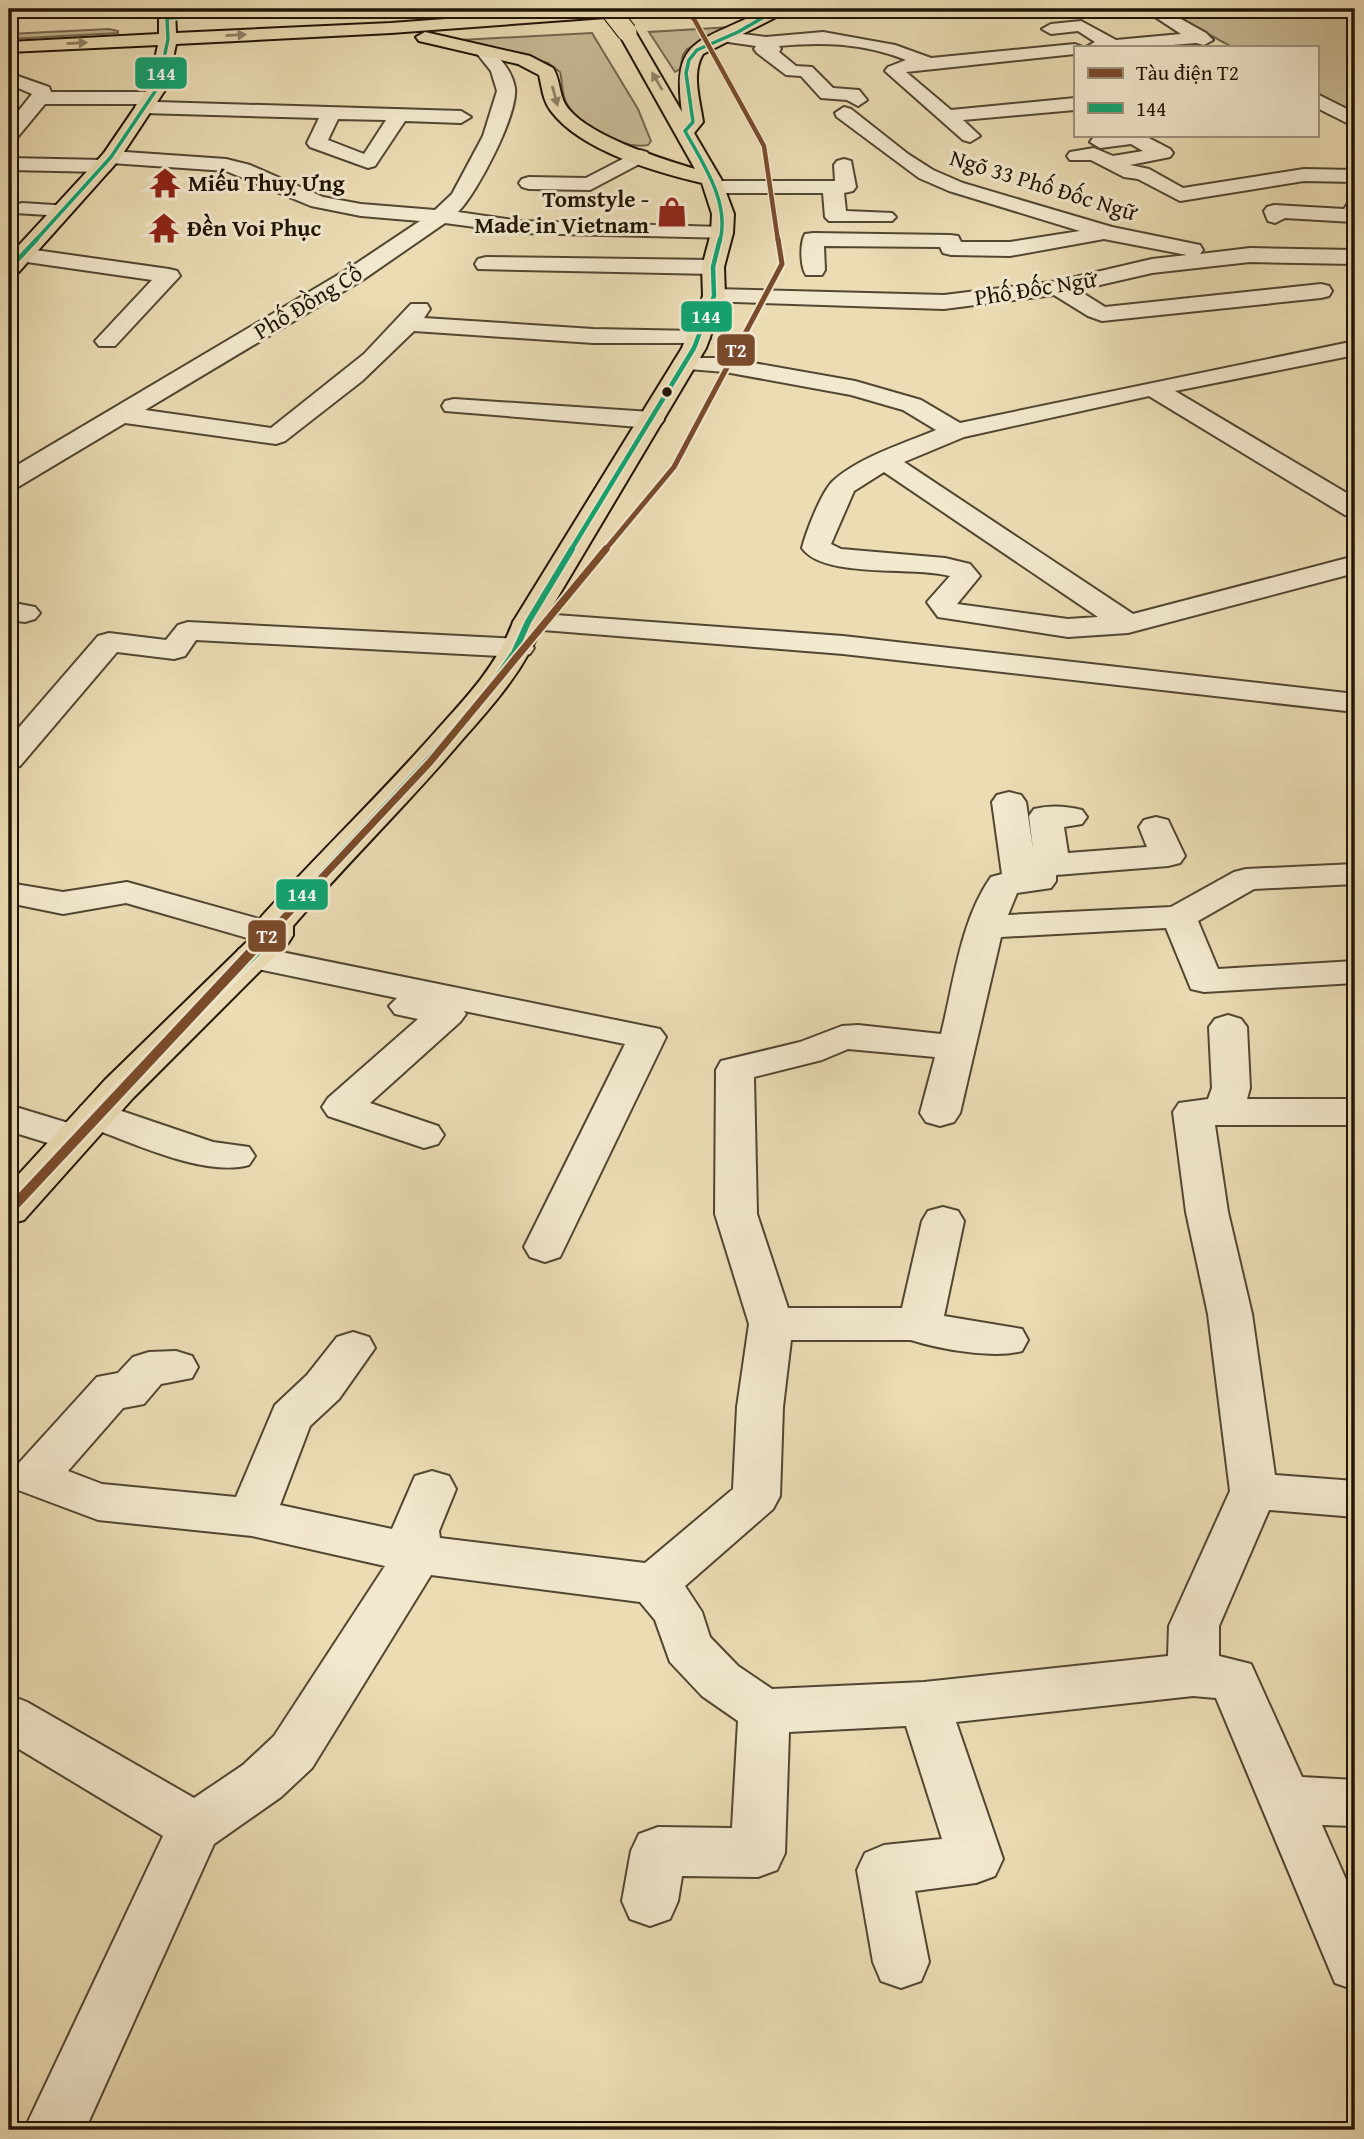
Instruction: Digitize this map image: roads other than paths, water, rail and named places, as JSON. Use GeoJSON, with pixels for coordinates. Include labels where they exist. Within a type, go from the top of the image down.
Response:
{"type":"FeatureCollection","features":[{"type":"Feature","properties":{"kind":"main road"},"geometry":{"type":"LineString","coordinates":[[15,262],[107,162],[151,98],[168,39],[163,15],[361,9]]}},
{"type":"Feature","properties":{"kind":"main road"},"geometry":{"type":"LineString","coordinates":[[9,1210],[84,1126],[255,955],[275,924],[318,875],[416,774],[479,702],[524,635],[692,350],[713,282],[723,214],[712,183],[685,131],[627,32],[609,9]]}},
{"type":"Feature","properties":{"kind":"main road"},"geometry":{"type":"LineString","coordinates":[[685,131],[693,121],[686,73],[689,60],[697,50],[778,9]]}},
{"type":"Feature","properties":{"kind":"main road"},"geometry":{"type":"LineString","coordinates":[[9,47],[784,9]]}},
{"type":"Feature","properties":{"kind":"main road"},"geometry":{"type":"LineString","coordinates":[[391,28],[524,60],[547,72],[557,107],[567,118],[603,141],[712,183]]}},
{"type":"Feature","properties":{"kind":"street"},"geometry":{"type":"LineString","coordinates":[[1151,9],[1217,46]]}},
{"type":"Feature","properties":{"kind":"street"},"geometry":{"type":"LineString","coordinates":[[1030,31],[1081,26],[1105,46],[1200,37]]}},
{"type":"Feature","properties":{"kind":"street"},"geometry":{"type":"LineString","coordinates":[[727,37],[766,42],[823,37],[895,50],[928,63]]}},
{"type":"Feature","properties":{"kind":"street","name":"Ngõ 33 Phố Đốc Ngữ"},"geometry":{"type":"LineString","coordinates":[[766,42],[772,48],[763,49],[792,71],[806,71],[828,93],[852,94],[851,107],[926,174],[956,187],[1108,233],[1197,251],[1250,255]]}},
{"type":"Feature","properties":{"kind":"street"},"geometry":{"type":"LineString","coordinates":[[970,136],[894,71],[904,66],[928,63],[1074,49]]}},
{"type":"Feature","properties":{"kind":"street","name":"Phố Đồng Cổ"},"geometry":{"type":"LineString","coordinates":[[9,481],[356,274],[440,218],[461,197],[493,136],[506,91],[500,70],[484,51]]}},
{"type":"Feature","properties":{"kind":"street"},"geometry":{"type":"LineString","coordinates":[[9,78],[42,91],[40,98],[9,135]]}},
{"type":"Feature","properties":{"kind":"street"},"geometry":{"type":"LineString","coordinates":[[40,98],[151,98],[331,113],[461,117]]}},
{"type":"Feature","properties":{"kind":"street"},"geometry":{"type":"LineString","coordinates":[[1318,101],[1355,121]]}},
{"type":"Feature","properties":{"kind":"street"},"geometry":{"type":"LineString","coordinates":[[947,116],[1074,103]]}},
{"type":"Feature","properties":{"kind":"street"},"geometry":{"type":"LineString","coordinates":[[331,113],[317,144],[368,162]]}},
{"type":"Feature","properties":{"kind":"street"},"geometry":{"type":"LineString","coordinates":[[347,194],[400,115]]}},
{"type":"Feature","properties":{"kind":"street"},"geometry":{"type":"LineString","coordinates":[[1100,142],[1134,138],[1163,153],[1110,162]]}},
{"type":"Feature","properties":{"kind":"street"},"geometry":{"type":"LineString","coordinates":[[1072,164],[1094,154],[1130,173],[1142,173],[1180,195],[1304,175],[1355,176]]}},
{"type":"Feature","properties":{"kind":"street"},"geometry":{"type":"LineString","coordinates":[[529,183],[590,184],[640,156]]}},
{"type":"Feature","properties":{"kind":"street"},"geometry":{"type":"LineString","coordinates":[[9,164],[107,162],[226,165],[243,169],[318,201],[361,210],[482,220],[520,226],[722,233]]}},
{"type":"Feature","properties":{"kind":"street"},"geometry":{"type":"LineString","coordinates":[[712,183],[846,187],[844,166]]}},
{"type":"Feature","properties":{"kind":"street"},"geometry":{"type":"LineString","coordinates":[[834,187],[836,217],[906,217]]}},
{"type":"Feature","properties":{"kind":"street"},"geometry":{"type":"LineString","coordinates":[[1275,217],[1274,211],[1353,216],[1355,207]]}},
{"type":"Feature","properties":{"kind":"street"},"geometry":{"type":"LineString","coordinates":[[22,209],[63,210]]}},
{"type":"Feature","properties":{"kind":"street"},"geometry":{"type":"LineString","coordinates":[[976,216],[1017,215],[1031,211]]}},
{"type":"Feature","properties":{"kind":"street"},"geometry":{"type":"LineString","coordinates":[[15,231],[43,232]]}},
{"type":"Feature","properties":{"kind":"street"},"geometry":{"type":"LineString","coordinates":[[814,270],[813,239],[950,241],[951,248],[1010,249],[1108,233]]}},
{"type":"Feature","properties":{"kind":"street","name":"Phố Đốc Ngữ"},"geometry":{"type":"LineString","coordinates":[[486,264],[944,302],[1058,288],[1152,266],[1250,255],[1355,257]]}},
{"type":"Feature","properties":{"kind":"street"},"geometry":{"type":"LineString","coordinates":[[15,262],[169,276],[107,341]]}},
{"type":"Feature","properties":{"kind":"street"},"geometry":{"type":"LineString","coordinates":[[1058,288],[1072,295],[1084,307],[1102,314],[1321,291]]}},
{"type":"Feature","properties":{"kind":"street"},"geometry":{"type":"LineString","coordinates":[[118,414],[276,436],[414,317],[593,336],[645,335],[692,350],[725,365],[855,388],[912,405],[956,431]]}},
{"type":"Feature","properties":{"kind":"street"},"geometry":{"type":"LineString","coordinates":[[1355,348],[956,431],[885,461],[843,486],[819,535],[816,548],[835,557],[945,566],[960,570],[966,576],[941,603],[948,611],[1068,628],[1128,624],[1355,564]]}},
{"type":"Feature","properties":{"kind":"street"},"geometry":{"type":"LineString","coordinates":[[1153,388],[1355,509]]}},
{"type":"Feature","properties":{"kind":"street"},"geometry":{"type":"LineString","coordinates":[[454,406],[651,420]]}},
{"type":"Feature","properties":{"kind":"street"},"geometry":{"type":"LineString","coordinates":[[885,461],[1128,624]]}},
{"type":"Feature","properties":{"kind":"street"},"geometry":{"type":"LineString","coordinates":[[9,759],[109,642],[174,650],[188,631],[524,635],[843,645],[1355,703]]}},
{"type":"Feature","properties":{"kind":"street"},"geometry":{"type":"LineString","coordinates":[[1009,802],[1021,883]]}},
{"type":"Feature","properties":{"kind":"street"},"geometry":{"type":"LineString","coordinates":[[1052,866],[1046,816],[1070,817]]}},
{"type":"Feature","properties":{"kind":"street"},"geometry":{"type":"LineString","coordinates":[[940,1113],[985,928],[1003,884],[1039,881],[1037,866],[1168,856],[1157,827]]}},
{"type":"Feature","properties":{"kind":"street"},"geometry":{"type":"LineString","coordinates":[[985,928],[1179,917],[1246,879],[1355,874]]}},
{"type":"Feature","properties":{"kind":"street"},"geometry":{"type":"LineString","coordinates":[[9,893],[63,903],[127,892],[255,955],[447,1014],[342,1107],[425,1135]]}},
{"type":"Feature","properties":{"kind":"street"},"geometry":{"type":"LineString","coordinates":[[1179,917],[1204,981],[1355,972]]}},
{"type":"Feature","properties":{"kind":"street"},"geometry":{"type":"LineString","coordinates":[[255,955],[647,1037],[545,1247]]}},
{"type":"Feature","properties":{"kind":"street"},"geometry":{"type":"LineString","coordinates":[[1224,1110],[1231,1088],[1228,1027]]}},
{"type":"Feature","properties":{"kind":"street"},"geometry":{"type":"LineString","coordinates":[[654,1584],[756,1496],[760,1407],[771,1324],[736,1214],[735,1070],[809,1052],[842,1038],[858,1037],[957,1047]]}},
{"type":"Feature","properties":{"kind":"street"},"geometry":{"type":"LineString","coordinates":[[1193,1675],[1194,1626],[1254,1491],[1230,1314],[1207,1212],[1193,1112],[1355,1112]]}},
{"type":"Feature","properties":{"kind":"street"},"geometry":{"type":"LineString","coordinates":[[9,1118],[84,1126],[210,1155],[235,1156]]}},
{"type":"Feature","properties":{"kind":"street"},"geometry":{"type":"LineString","coordinates":[[920,1324],[943,1221]]}},
{"type":"Feature","properties":{"kind":"street"},"geometry":{"type":"LineString","coordinates":[[771,1324],[920,1324],[927,1329],[1006,1340]]}},
{"type":"Feature","properties":{"kind":"street"},"geometry":{"type":"LineString","coordinates":[[252,1517],[291,1417],[323,1387],[353,1348]]}},
{"type":"Feature","properties":{"kind":"street"},"geometry":{"type":"LineString","coordinates":[[176,1367],[149,1368],[128,1392],[113,1389],[36,1477],[98,1502],[252,1517],[418,1554],[654,1584],[677,1612],[688,1647],[720,1681],[764,1712],[924,1704],[1193,1675],[1233,1679],[1284,1800],[1349,1933]]}},
{"type":"Feature","properties":{"kind":"street"},"geometry":{"type":"LineString","coordinates":[[54,2130],[195,1827],[262,1781],[293,1752],[418,1554],[415,1531],[432,1489]]}},
{"type":"Feature","properties":{"kind":"street"},"geometry":{"type":"LineString","coordinates":[[1254,1491],[1355,1499]]}},
{"type":"Feature","properties":{"kind":"street"},"geometry":{"type":"LineString","coordinates":[[901,1962],[884,1870],[976,1859],[924,1704]]}},
{"type":"Feature","properties":{"kind":"street"},"geometry":{"type":"LineString","coordinates":[[650,1901],[658,1851],[758,1853],[764,1712]]}},
{"type":"Feature","properties":{"kind":"street"},"geometry":{"type":"LineString","coordinates":[[9,1717],[195,1827]]}},
{"type":"Feature","properties":{"kind":"street"},"geometry":{"type":"LineString","coordinates":[[1284,1800],[1355,1803]]}},
{"type":"Feature","properties":{"kind":"metro line","name":"T2"},"geometry":{"type":"LineString","coordinates":[[9,1211],[430,762],[674,467],[782,264],[764,146],[694,19],[683,9]]}},
{"type":"Feature","properties":{"kind":"place","name":"Miếu Thuỵ Ưng"},"geometry":{"type":"Point","coordinates":[165,183]}},
{"type":"Feature","properties":{"kind":"place","name":"Tomstyle - Made in Vietnam"},"geometry":{"type":"Point","coordinates":[672,212]}},
{"type":"Feature","properties":{"kind":"place","name":"Đền Voi Phục"},"geometry":{"type":"Point","coordinates":[164,228]}}]}
